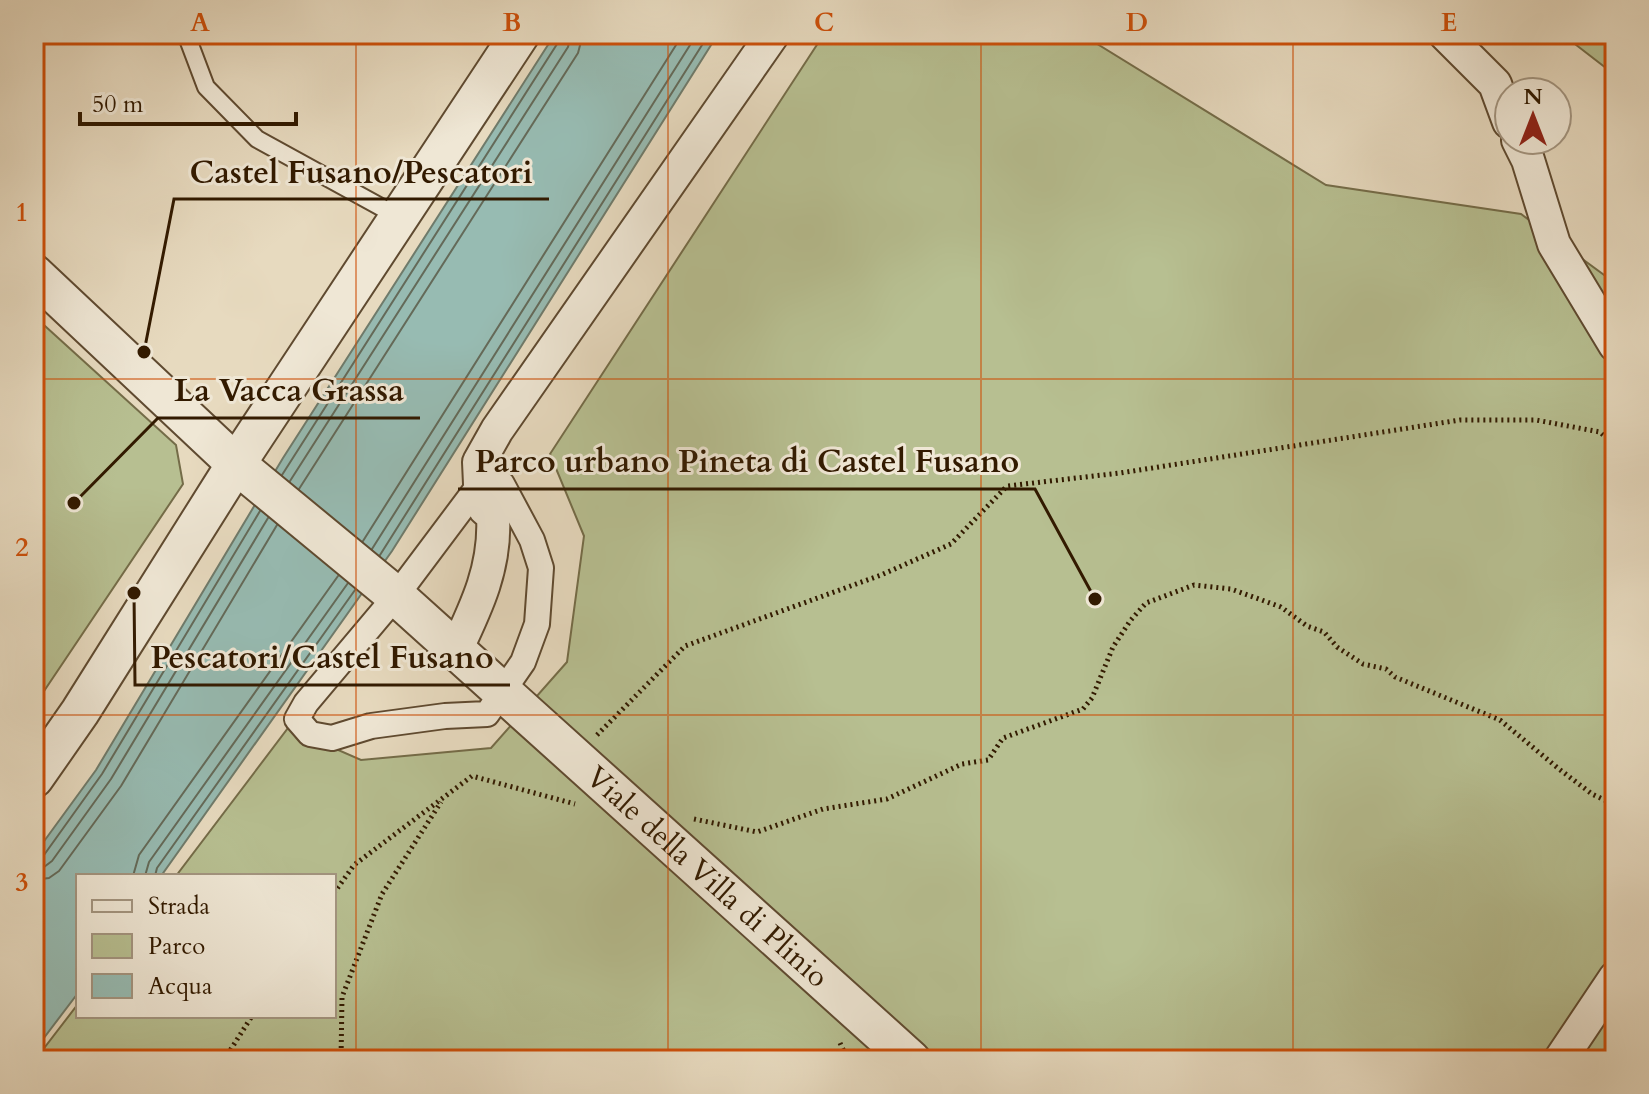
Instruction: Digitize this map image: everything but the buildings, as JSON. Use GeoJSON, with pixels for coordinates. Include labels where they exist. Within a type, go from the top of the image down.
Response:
{"type":"FeatureCollection","features":[{"type":"Feature","properties":{"kind":"street"},"geometry":{"type":"LineString","coordinates":[[34,778],[246,472],[399,217],[520,34]]}},
{"type":"Feature","properties":{"kind":"street"},"geometry":{"type":"LineString","coordinates":[[456,650],[478,605],[491,556],[493,516],[485,509],[486,494],[480,484],[479,462],[497,430],[773,34]]}},
{"type":"Feature","properties":{"kind":"street"},"geometry":{"type":"LineString","coordinates":[[1445,34],[1493,82]]}},
{"type":"Feature","properties":{"kind":"street"},"geometry":{"type":"LineString","coordinates":[[1526,156],[1554,244],[1615,345]]}},
{"type":"Feature","properties":{"kind":"street","name":"Viale della Villa di Plinio"},"geometry":{"type":"LineString","coordinates":[[34,274],[246,472],[390,591],[911,1060]]}},
{"type":"Feature","properties":{"kind":"street"},"geometry":{"type":"LineString","coordinates":[[480,484],[502,484],[532,540],[541,568],[537,624],[523,662],[487,714],[371,726],[332,738],[310,734],[297,719],[390,591],[480,484]]}},
{"type":"Feature","properties":{"kind":"street"},"geometry":{"type":"LineString","coordinates":[[1560,1060],[1615,978]]}},
{"type":"Feature","properties":{"kind":"lane"},"geometry":{"type":"LineString","coordinates":[[186,34],[206,87],[257,139],[399,217]]}},
{"type":"Feature","properties":{"kind":"path"},"geometry":{"type":"LineString","coordinates":[[577,757],[685,646],[881,575],[951,544],[1007,486],[1120,473],[1460,420],[1536,420],[1600,432],[1615,446]]}},
{"type":"Feature","properties":{"kind":"path"},"geometry":{"type":"LineString","coordinates":[[658,831],[673,817],[683,817],[757,832],[823,809],[887,799],[962,764],[988,760],[1003,738],[1083,709],[1092,698],[1113,647],[1146,603],[1194,585],[1231,589],[1281,607],[1307,626],[1324,632],[1337,647],[1363,664],[1386,669],[1395,677],[1500,720],[1592,794],[1615,805]]}},
{"type":"Feature","properties":{"kind":"path"},"geometry":{"type":"LineString","coordinates":[[336,890],[354,865],[472,776],[580,805]]}},
{"type":"Feature","properties":{"kind":"path"},"geometry":{"type":"LineString","coordinates":[[341,1060],[342,997],[376,909],[382,894],[443,798]]}},
{"type":"Feature","properties":{"kind":"path"},"geometry":{"type":"LineString","coordinates":[[224,1060],[251,1018]]}},
{"type":"Feature","properties":{"kind":"green space"},"geometry":{"type":"Polygon","coordinates":[[[824,34],[1081,34],[1326,185],[1521,214],[1615,283],[1615,1060],[35,1060],[76,1007],[76,1018],[336,1018],[336,874],[178,874],[288,728],[361,760],[491,748],[567,662],[584,536],[550,454],[824,34]]]}},
{"type":"Feature","properties":{"kind":"green space"},"geometry":{"type":"Polygon","coordinates":[[[1562,34],[1615,34],[1615,75],[1562,34]]]}},
{"type":"Feature","properties":{"kind":"green space"},"geometry":{"type":"Polygon","coordinates":[[[34,316],[176,445],[183,484],[34,706],[34,316]]]}},
{"type":"Feature","properties":{"kind":"water"},"geometry":{"type":"Polygon","coordinates":[[[555,34],[718,34],[392,551],[162,874],[76,874],[76,996],[34,1051],[34,855],[96,770],[283,458],[555,34]]]}},
{"type":"Feature","properties":{"kind":"place","name":"Castel Fusano/Pescatori"},"geometry":{"type":"Point","coordinates":[144,352]}},
{"type":"Feature","properties":{"kind":"place","name":"La Vacca Grassa"},"geometry":{"type":"Point","coordinates":[74,503]}},
{"type":"Feature","properties":{"kind":"place","name":"Pescatori/Castel Fusano"},"geometry":{"type":"Point","coordinates":[134,593]}},
{"type":"Feature","properties":{"kind":"place","name":"Parco urbano Pineta di Castel Fusano"},"geometry":{"type":"Point","coordinates":[1095,599]}}]}
